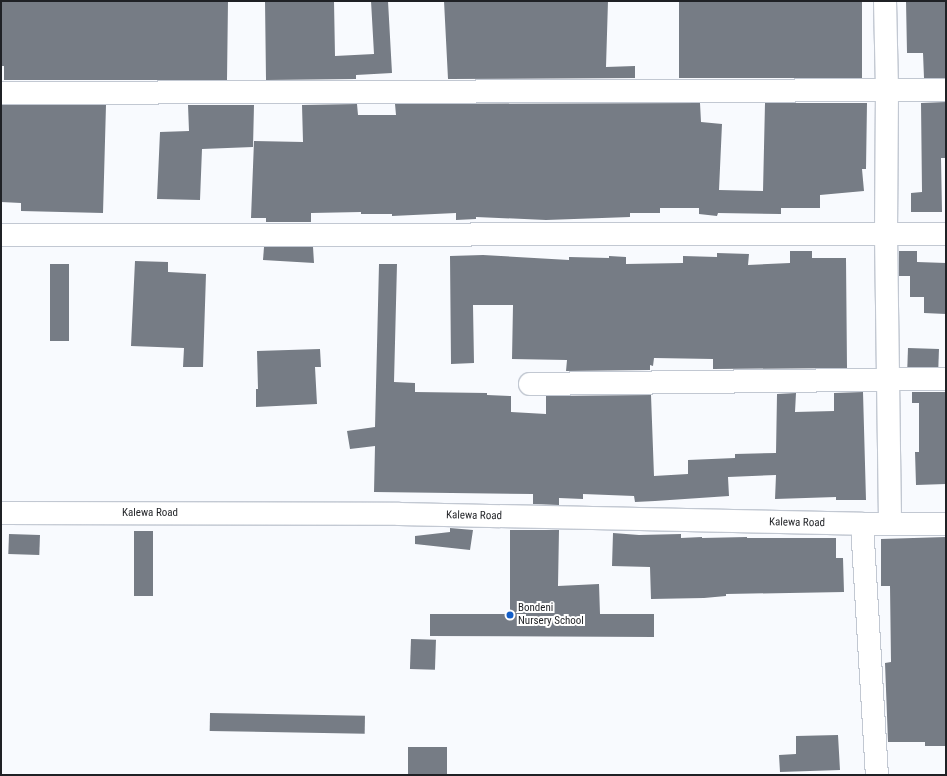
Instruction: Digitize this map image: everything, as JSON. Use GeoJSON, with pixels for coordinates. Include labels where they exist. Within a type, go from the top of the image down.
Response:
{"type":"FeatureCollection","features":[{"type":"Feature","properties":{"kind":"street"},"geometry":{"type":"LineString","coordinates":[[885,1],[887,90],[886,234],[890,524]]}},
{"type":"Feature","properties":{"kind":"street"},"geometry":{"type":"LineString","coordinates":[[1,93],[946,90]]}},
{"type":"Feature","properties":{"kind":"street"},"geometry":{"type":"LineString","coordinates":[[1,235],[946,234]]}},
{"type":"Feature","properties":{"kind":"street"},"geometry":{"type":"LineString","coordinates":[[530,384],[946,379]]}},
{"type":"Feature","properties":{"kind":"street","name":"Kalewa Road"},"geometry":{"type":"LineString","coordinates":[[1,513],[407,514],[862,524],[946,524]]}},
{"type":"Feature","properties":{"kind":"street"},"geometry":{"type":"LineString","coordinates":[[862,524],[877,775]]}},
{"type":"Feature","properties":{"kind":"building"},"geometry":{"type":"Polygon","coordinates":[[[1,1],[228,1],[227,80],[4,80],[4,66],[1,66],[1,1]]]}},
{"type":"Feature","properties":{"kind":"building"},"geometry":{"type":"Polygon","coordinates":[[[265,1],[334,1],[335,56],[374,54],[371,1],[388,1],[392,73],[356,75],[356,79],[266,80],[265,1]]]}},
{"type":"Feature","properties":{"kind":"building"},"geometry":{"type":"Polygon","coordinates":[[[444,1],[608,1],[606,67],[635,66],[635,78],[448,79],[444,1]]]}},
{"type":"Feature","properties":{"kind":"building"},"geometry":{"type":"Polygon","coordinates":[[[679,1],[862,1],[862,78],[679,78],[679,1]]]}},
{"type":"Feature","properties":{"kind":"building"},"geometry":{"type":"Polygon","coordinates":[[[906,1],[946,1],[946,78],[924,78],[923,53],[907,53],[906,1]]]}},
{"type":"Feature","properties":{"kind":"building"},"geometry":{"type":"Polygon","coordinates":[[[946,102],[946,158],[941,158],[942,212],[911,212],[911,193],[922,192],[921,103],[946,102]]]}},
{"type":"Feature","properties":{"kind":"building"},"geometry":{"type":"Polygon","coordinates":[[[700,103],[701,122],[722,124],[719,190],[763,191],[765,103],[867,103],[866,169],[862,169],[864,191],[820,195],[820,208],[781,208],[781,214],[718,213],[717,216],[699,214],[699,208],[660,208],[660,213],[630,213],[630,217],[546,220],[476,217],[476,219],[456,220],[456,213],[392,216],[392,214],[361,214],[361,212],[311,213],[311,222],[266,222],[266,218],[251,218],[254,141],[303,142],[302,105],[357,104],[358,115],[396,115],[395,104],[700,103]]]}},
{"type":"Feature","properties":{"kind":"building"},"geometry":{"type":"Polygon","coordinates":[[[1,105],[106,105],[103,213],[21,211],[21,203],[1,202],[1,105]]]}},
{"type":"Feature","properties":{"kind":"building"},"geometry":{"type":"Polygon","coordinates":[[[188,105],[254,105],[253,147],[202,149],[200,200],[157,199],[160,132],[189,131],[188,105]]]}},
{"type":"Feature","properties":{"kind":"building"},"geometry":{"type":"Polygon","coordinates":[[[264,247],[313,247],[314,263],[263,260],[264,247]]]}},
{"type":"Feature","properties":{"kind":"building"},"geometry":{"type":"Polygon","coordinates":[[[790,251],[812,251],[812,258],[846,258],[847,368],[713,369],[713,359],[654,358],[653,366],[650,365],[650,370],[566,371],[567,360],[512,359],[513,305],[473,305],[474,363],[451,364],[450,256],[483,255],[569,260],[569,257],[609,258],[609,256],[626,257],[626,264],[683,263],[683,256],[717,257],[717,253],[749,254],[748,265],[790,263],[790,251]]]}},
{"type":"Feature","properties":{"kind":"building"},"geometry":{"type":"Polygon","coordinates":[[[899,251],[917,251],[917,262],[946,263],[946,314],[924,313],[924,297],[910,297],[910,276],[899,276],[899,251]]]}},
{"type":"Feature","properties":{"kind":"building"},"geometry":{"type":"Polygon","coordinates":[[[135,261],[168,262],[168,272],[206,274],[203,367],[183,367],[184,348],[131,346],[135,261]]]}},
{"type":"Feature","properties":{"kind":"building"},"geometry":{"type":"Polygon","coordinates":[[[50,264],[69,264],[69,341],[50,341],[50,264]]]}},
{"type":"Feature","properties":{"kind":"building"},"geometry":{"type":"Polygon","coordinates":[[[379,264],[397,264],[394,382],[415,383],[415,392],[487,393],[487,395],[511,396],[511,412],[546,414],[546,396],[651,395],[654,476],[688,474],[688,460],[735,458],[735,454],[776,453],[777,394],[796,393],[795,412],[834,411],[834,393],[863,392],[866,500],[836,500],[836,497],[775,499],[776,475],[728,477],[729,496],[635,502],[634,496],[583,494],[583,499],[559,498],[559,505],[533,504],[533,494],[374,492],[375,446],[350,449],[347,431],[375,427],[379,264]]]}},
{"type":"Feature","properties":{"kind":"building"},"geometry":{"type":"Polygon","coordinates":[[[908,348],[939,349],[938,368],[907,367],[908,348]]]}},
{"type":"Feature","properties":{"kind":"building"},"geometry":{"type":"Polygon","coordinates":[[[320,349],[321,367],[315,367],[317,404],[256,407],[256,389],[258,389],[257,351],[320,349]]]}},
{"type":"Feature","properties":{"kind":"building"},"geometry":{"type":"Polygon","coordinates":[[[912,392],[946,392],[946,484],[916,485],[915,452],[919,452],[919,403],[912,403],[912,392]]]}},
{"type":"Feature","properties":{"kind":"building"},"geometry":{"type":"Polygon","coordinates":[[[450,528],[473,530],[470,550],[415,544],[415,536],[450,532],[450,528]]]}},
{"type":"Feature","properties":{"kind":"building"},"geometry":{"type":"Polygon","coordinates":[[[510,530],[559,530],[558,586],[599,584],[600,614],[654,614],[654,637],[430,636],[430,614],[510,614],[510,530]]]}},
{"type":"Feature","properties":{"kind":"building"},"geometry":{"type":"Polygon","coordinates":[[[134,531],[153,531],[153,596],[134,596],[134,531]]]}},
{"type":"Feature","properties":{"kind":"building"},"geometry":{"type":"Polygon","coordinates":[[[613,533],[639,535],[681,534],[681,538],[836,538],[836,558],[843,558],[844,592],[726,594],[726,596],[704,598],[651,599],[650,567],[612,566],[613,533]]]}},
{"type":"Feature","properties":{"kind":"building"},"geometry":{"type":"Polygon","coordinates":[[[9,534],[40,535],[39,555],[8,554],[9,534]]]}},
{"type":"Feature","properties":{"kind":"building"},"geometry":{"type":"Polygon","coordinates":[[[946,537],[946,746],[925,746],[925,742],[888,742],[885,663],[891,662],[890,586],[881,586],[881,539],[946,537]]]}},
{"type":"Feature","properties":{"kind":"building"},"geometry":{"type":"Polygon","coordinates":[[[411,639],[436,640],[435,670],[410,669],[411,639]]]}},
{"type":"Feature","properties":{"kind":"building"},"geometry":{"type":"Polygon","coordinates":[[[210,713],[365,716],[365,734],[210,731],[210,713]]]}},
{"type":"Feature","properties":{"kind":"building"},"geometry":{"type":"Polygon","coordinates":[[[838,735],[840,770],[780,772],[779,755],[796,754],[796,736],[838,735]]]}},
{"type":"Feature","properties":{"kind":"building"},"geometry":{"type":"Polygon","coordinates":[[[408,747],[447,747],[447,775],[408,775],[408,747]]]}},
{"type":"Feature","properties":{"kind":"place","name":"Bondeni Nursery School"},"geometry":{"type":"Point","coordinates":[510,615]}}]}
